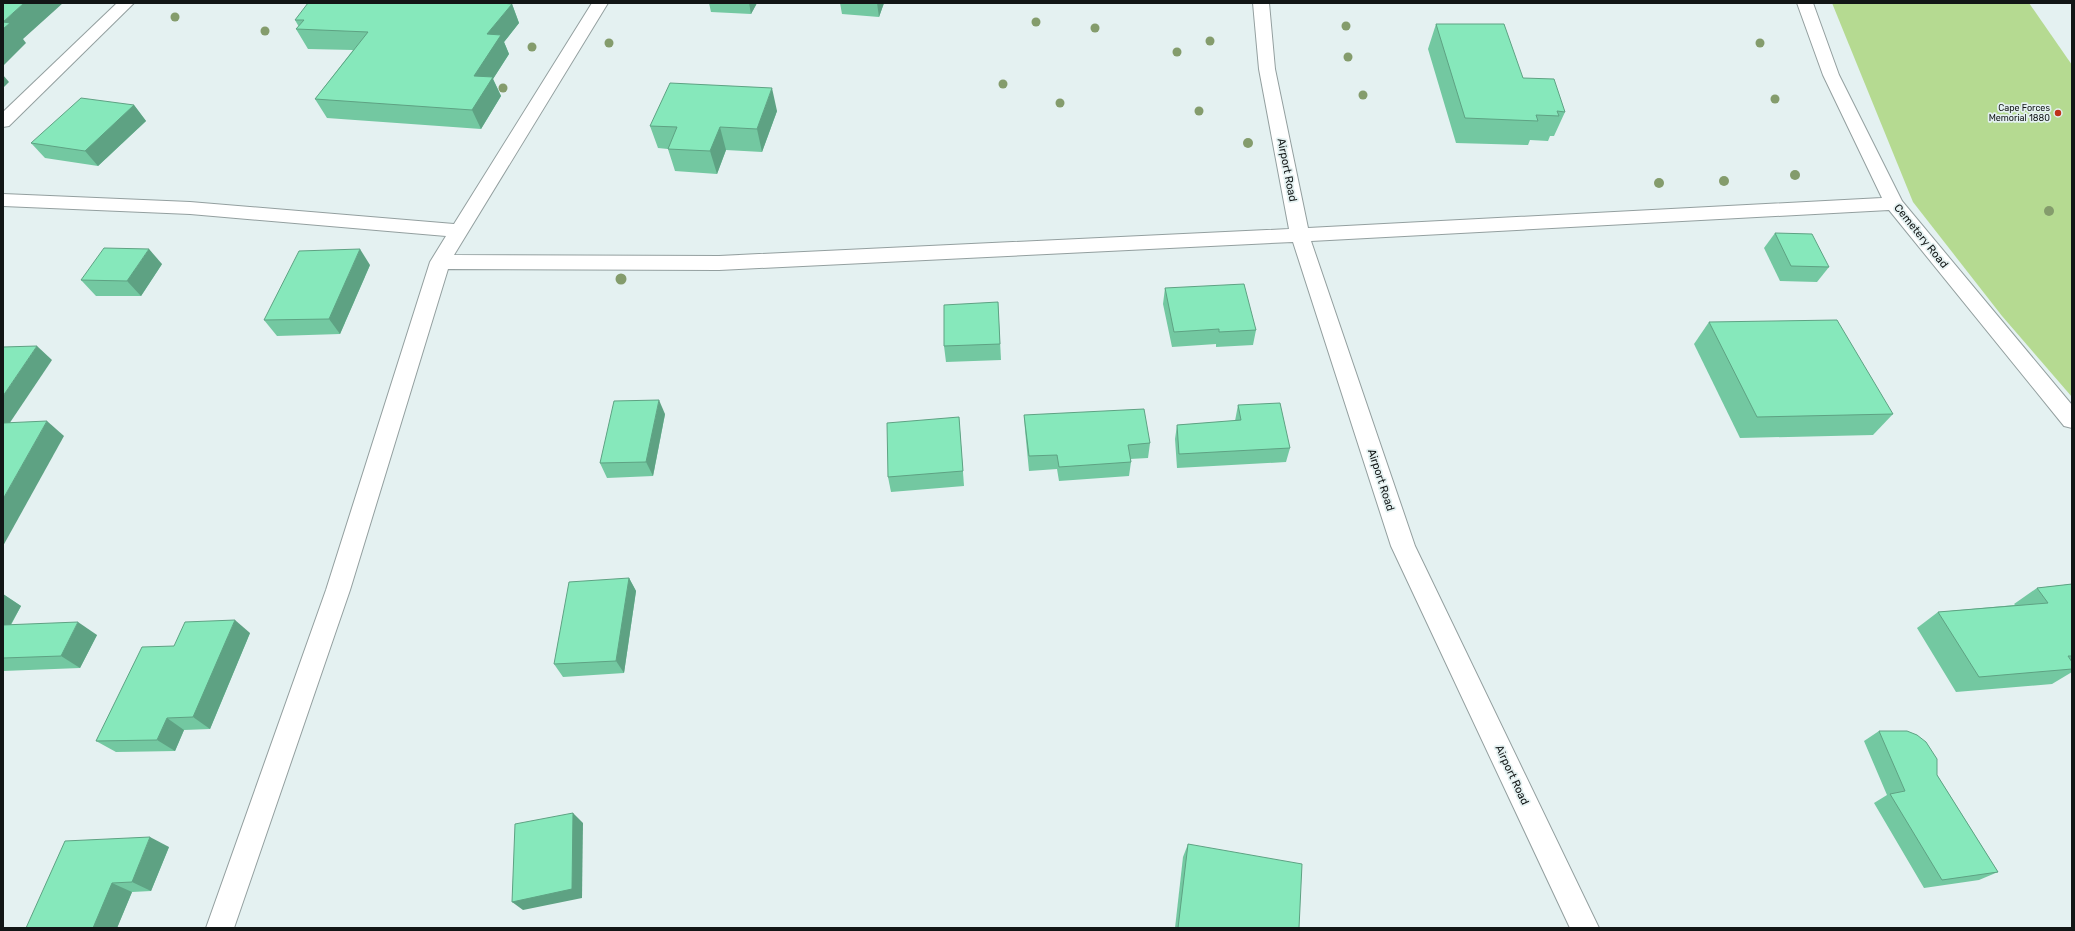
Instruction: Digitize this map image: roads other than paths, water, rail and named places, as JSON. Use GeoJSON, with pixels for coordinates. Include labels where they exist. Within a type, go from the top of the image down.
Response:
{"type":"FeatureCollection","features":[{"type":"Feature","properties":{"kind":"street"},"geometry":{"type":"LineString","coordinates":[[3,122],[126,3]]}},
{"type":"Feature","properties":{"kind":"street"},"geometry":{"type":"LineString","coordinates":[[220,928],[338,590],[440,262],[600,3]]}},
{"type":"Feature","properties":{"kind":"street","name":"Airport Road"},"geometry":{"type":"LineString","coordinates":[[1261,3],[1267,69],[1300,235],[1403,546],[1585,928]]}},
{"type":"Feature","properties":{"kind":"street","name":"Cemetery Road"},"geometry":{"type":"LineString","coordinates":[[1805,3],[1831,75],[1894,204],[2072,420]]}},
{"type":"Feature","properties":{"kind":"street"},"geometry":{"type":"LineString","coordinates":[[3,200],[190,208],[460,231]]}},
{"type":"Feature","properties":{"kind":"street"},"geometry":{"type":"LineString","coordinates":[[440,262],[719,263],[1894,204]]}},
{"type":"Feature","properties":{"kind":"place","name":"Cape Forces Memorial 1880"},"geometry":{"type":"Point","coordinates":[2058,113]}}]}
